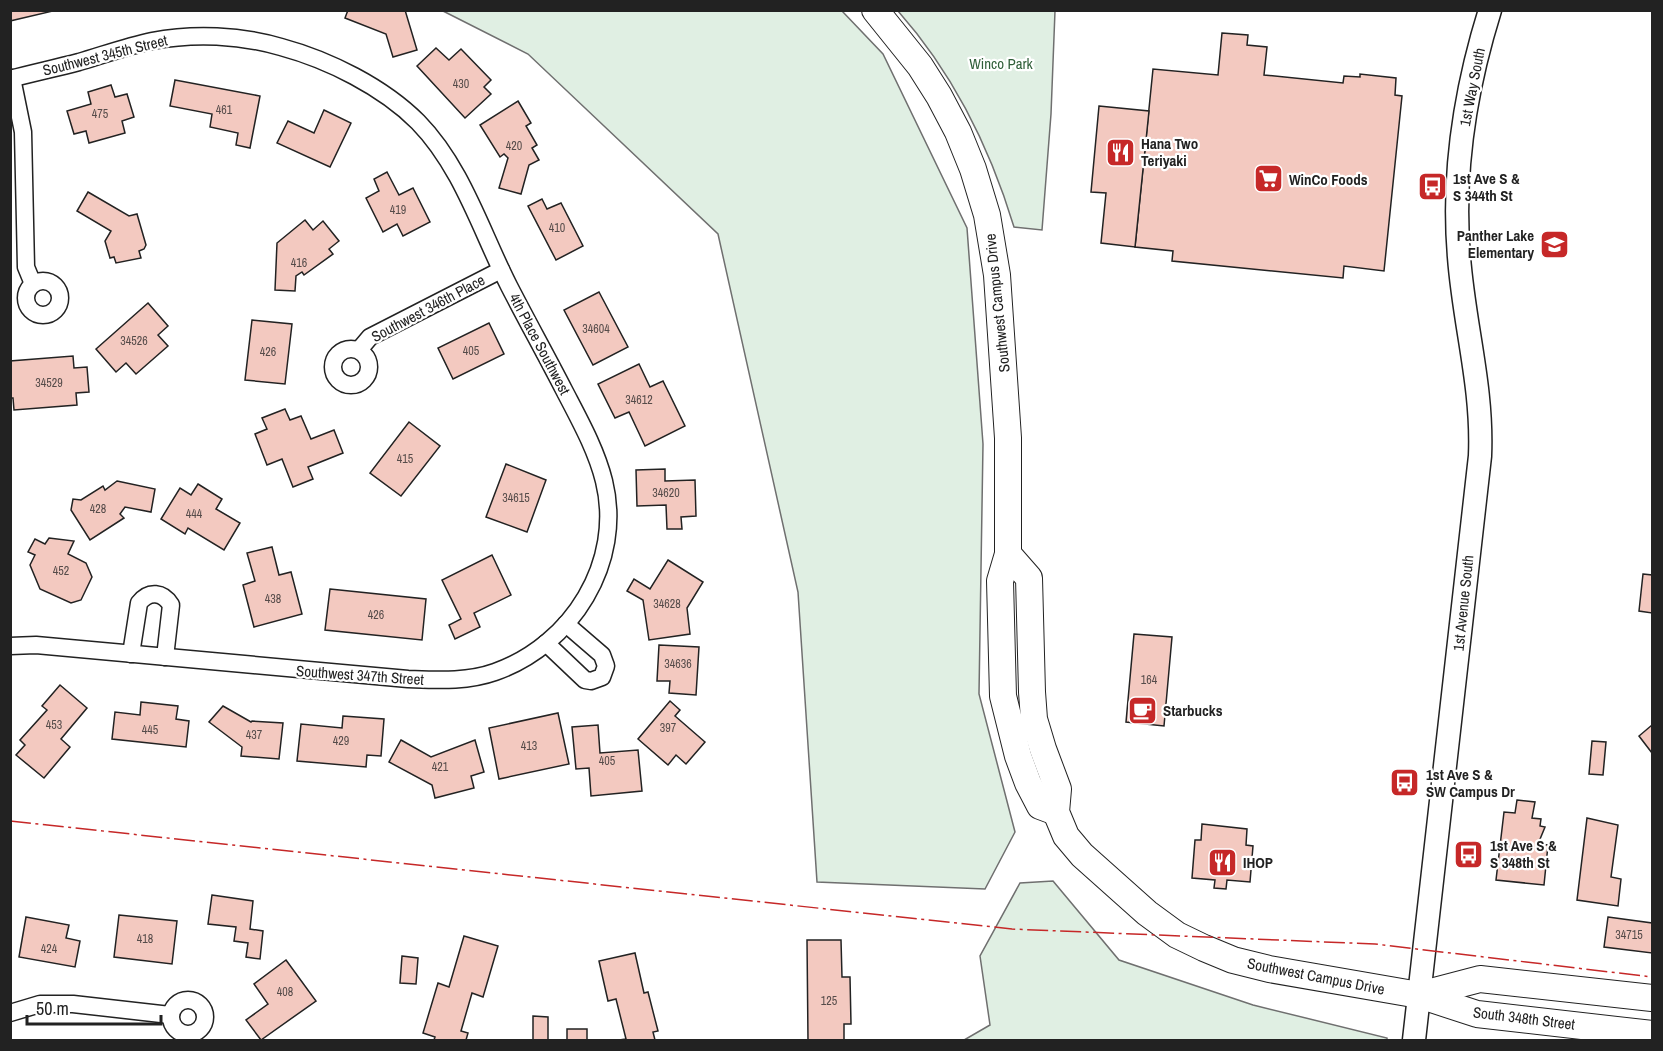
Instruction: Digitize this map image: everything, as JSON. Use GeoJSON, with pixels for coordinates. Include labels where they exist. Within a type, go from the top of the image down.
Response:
{"type":"FeatureCollection","features":[{"type":"Feature","properties":{"kind":"main road","name":"Southwest Campus Drive"},"geometry":{"type":"LineString","coordinates":[[875,10],[920,66],[939,96],[958,132],[973,169],[987,215],[997,275],[1008,438],[1008,554],[1000,581],[1004,696],[1018,756],[1040,806],[1056,812],[1066,836],[1098,871],[1148,914],[1177,935],[1233,960],[1269,969],[1419,995]]}},
{"type":"Feature","properties":{"kind":"main road","name":"1st Way South"},"geometry":{"type":"LineString","coordinates":[[1459,165],[1477,52],[1490,10]]}},
{"type":"Feature","properties":{"kind":"main road","name":"1st Avenue South"},"geometry":{"type":"LineString","coordinates":[[1414,1041],[1480,456],[1480,403],[1459,260],[1456,203],[1459,165]]}},
{"type":"Feature","properties":{"kind":"main road","name":"South 348th Street"},"geometry":{"type":"LineString","coordinates":[[1419,995],[1480,979],[1653,998]]}},
{"type":"Feature","properties":{"kind":"main road","name":"South 348th Street"},"geometry":{"type":"LineString","coordinates":[[1419,995],[1477,1014],[1653,1034]]}},
{"type":"Feature","properties":{"kind":"street","name":"Southwest 345th Street"},"geometry":{"type":"LineString","coordinates":[[11,79],[151,41],[180,37],[208,37],[257,41],[283,47],[309,56],[369,84]]}},
{"type":"Feature","properties":{"kind":"street"},"geometry":{"type":"LineString","coordinates":[[11,79],[23,132],[26,267],[33,284]]}},
{"type":"Feature","properties":{"kind":"street","name":"4th Place Southwest"},"geometry":{"type":"LineString","coordinates":[[369,84],[417,121],[436,142],[456,174],[501,270],[585,430],[596,457],[607,493],[608,524],[601,562],[586,597],[563,628]]}},
{"type":"Feature","properties":{"kind":"street","name":"Southwest 346th Place"},"geometry":{"type":"LineString","coordinates":[[359,350],[370,337],[501,270]]}},
{"type":"Feature","properties":{"kind":"street"},"geometry":{"type":"LineString","coordinates":[[130,654],[139,603],[143,597],[156,593],[162,595],[171,605],[165,657]]}},
{"type":"Feature","properties":{"kind":"street"},"geometry":{"type":"LineString","coordinates":[[546,643],[585,680],[591,681],[602,677],[606,666],[602,655],[563,628]]}},
{"type":"Feature","properties":{"kind":"street","name":"Southwest 347th Street"},"geometry":{"type":"LineString","coordinates":[[10,646],[36,645],[339,674],[439,680],[468,678],[492,673],[513,665],[546,643],[563,628]]}},
{"type":"Feature","properties":{"kind":"street"},"geometry":{"type":"LineString","coordinates":[[10,1013],[40,1004],[73,1004],[170,1015]]}},
{"type":"Feature","properties":{"kind":"green space"},"geometry":{"type":"Polygon","coordinates":[[[443,11],[842,11],[883,54],[967,228],[983,444],[979,694],[1015,832],[985,889],[817,882],[798,592],[718,234],[528,54],[443,11]]]}},
{"type":"Feature","properties":{"kind":"green space","name":"Winco Park"},"geometry":{"type":"Polygon","coordinates":[[[898,11],[1055,11],[1051,114],[1042,230],[1014,227],[993,169],[968,113],[936,60],[898,11]]]}},
{"type":"Feature","properties":{"kind":"green space"},"geometry":{"type":"Polygon","coordinates":[[[1053,881],[1119,960],[1253,1005],[1387,1038],[1387,1040],[964,1040],[990,1025],[980,956],[1020,883],[1053,881]]]}},
{"type":"Feature","properties":{"kind":"building"},"geometry":{"type":"Polygon","coordinates":[[[10,10],[53,10],[53,11],[10,21],[10,10]]]}},
{"type":"Feature","properties":{"kind":"building"},"geometry":{"type":"Polygon","coordinates":[[[348,10],[405,10],[417,50],[393,57],[386,34],[345,18],[348,10]]]}},
{"type":"Feature","properties":{"kind":"building","name":"WinCo Foods"},"geometry":{"type":"Polygon","coordinates":[[[1222,33],[1248,35],[1247,45],[1267,47],[1264,75],[1343,83],[1344,76],[1360,77],[1360,74],[1396,78],[1395,95],[1402,96],[1384,271],[1344,266],[1343,278],[1172,261],[1173,251],[1135,247],[1153,69],[1218,75],[1222,33]]]}},
{"type":"Feature","properties":{"kind":"building"},"geometry":{"type":"Polygon","coordinates":[[[436,48],[449,60],[461,49],[491,80],[484,87],[491,94],[465,118],[417,66],[436,48]]]}},
{"type":"Feature","properties":{"kind":"building"},"geometry":{"type":"Polygon","coordinates":[[[175,80],[260,96],[250,148],[236,145],[238,133],[210,127],[212,114],[170,106],[175,80]]]}},
{"type":"Feature","properties":{"kind":"building"},"geometry":{"type":"Polygon","coordinates":[[[111,85],[115,97],[127,94],[134,117],[122,121],[125,133],[89,143],[86,131],[74,134],[67,111],[91,104],[88,92],[111,85]]]}},
{"type":"Feature","properties":{"kind":"building"},"geometry":{"type":"Polygon","coordinates":[[[518,101],[531,123],[526,126],[537,145],[532,148],[539,160],[529,165],[521,194],[499,188],[508,158],[504,154],[500,157],[480,125],[518,101]]]}},
{"type":"Feature","properties":{"kind":"building","name":"Hana Two Teriyaki"},"geometry":{"type":"Polygon","coordinates":[[[1099,106],[1149,111],[1135,247],[1101,243],[1106,193],[1091,192],[1099,106]]]}},
{"type":"Feature","properties":{"kind":"building"},"geometry":{"type":"Polygon","coordinates":[[[324,110],[351,123],[330,167],[277,143],[288,121],[314,133],[324,110]]]}},
{"type":"Feature","properties":{"kind":"building"},"geometry":{"type":"Polygon","coordinates":[[[387,172],[399,195],[413,188],[430,222],[403,236],[397,224],[383,232],[366,198],[379,191],[374,179],[387,172]]]}},
{"type":"Feature","properties":{"kind":"building"},"geometry":{"type":"Polygon","coordinates":[[[88,192],[129,216],[137,214],[146,245],[139,251],[141,258],[116,263],[114,257],[110,258],[105,241],[111,231],[77,211],[88,192]]]}},
{"type":"Feature","properties":{"kind":"building"},"geometry":{"type":"Polygon","coordinates":[[[542,199],[547,209],[561,203],[583,246],[556,260],[528,206],[542,199]]]}},
{"type":"Feature","properties":{"kind":"building"},"geometry":{"type":"Polygon","coordinates":[[[305,220],[313,230],[323,221],[339,241],[329,249],[333,254],[304,275],[302,272],[296,276],[295,291],[275,290],[277,243],[305,220]]]}},
{"type":"Feature","properties":{"kind":"building"},"geometry":{"type":"Polygon","coordinates":[[[599,292],[628,347],[593,365],[564,310],[599,292]]]}},
{"type":"Feature","properties":{"kind":"building"},"geometry":{"type":"Polygon","coordinates":[[[148,303],[168,326],[158,335],[168,346],[136,374],[126,363],[116,372],[96,349],[148,303]]]}},
{"type":"Feature","properties":{"kind":"building"},"geometry":{"type":"Polygon","coordinates":[[[252,320],[292,324],[285,384],[245,380],[252,320]]]}},
{"type":"Feature","properties":{"kind":"building"},"geometry":{"type":"Polygon","coordinates":[[[489,323],[504,354],[453,379],[438,348],[489,323]]]}},
{"type":"Feature","properties":{"kind":"building"},"geometry":{"type":"Polygon","coordinates":[[[73,356],[74,368],[87,367],[89,392],[76,393],[77,405],[14,410],[13,398],[10,398],[10,361],[73,356]]]}},
{"type":"Feature","properties":{"kind":"building"},"geometry":{"type":"Polygon","coordinates":[[[639,364],[650,387],[663,381],[685,426],[645,446],[629,412],[615,418],[598,384],[639,364]]]}},
{"type":"Feature","properties":{"kind":"building"},"geometry":{"type":"Polygon","coordinates":[[[285,409],[290,420],[301,416],[311,439],[334,430],[343,453],[308,467],[313,479],[293,487],[282,459],[267,465],[255,434],[267,429],[262,418],[285,409]]]}},
{"type":"Feature","properties":{"kind":"building"},"geometry":{"type":"Polygon","coordinates":[[[409,422],[440,446],[401,496],[370,473],[409,422]]]}},
{"type":"Feature","properties":{"kind":"building"},"geometry":{"type":"Polygon","coordinates":[[[506,464],[546,480],[527,532],[486,517],[506,464]]]}},
{"type":"Feature","properties":{"kind":"building"},"geometry":{"type":"Polygon","coordinates":[[[665,469],[665,481],[695,480],[696,516],[681,517],[682,529],[667,529],[666,505],[637,506],[636,470],[665,469]]]}},
{"type":"Feature","properties":{"kind":"building"},"geometry":{"type":"Polygon","coordinates":[[[117,481],[155,489],[151,512],[125,507],[120,514],[124,518],[90,540],[71,510],[73,499],[81,500],[103,486],[105,490],[117,481]]]}},
{"type":"Feature","properties":{"kind":"building"},"geometry":{"type":"Polygon","coordinates":[[[198,484],[222,499],[216,509],[240,523],[224,550],[188,528],[185,534],[161,519],[180,488],[191,495],[198,484]]]}},
{"type":"Feature","properties":{"kind":"building"},"geometry":{"type":"Polygon","coordinates":[[[49,538],[74,541],[68,554],[86,563],[92,577],[81,600],[71,603],[40,589],[30,565],[35,555],[28,552],[35,539],[45,544],[49,538]]]}},
{"type":"Feature","properties":{"kind":"building"},"geometry":{"type":"Polygon","coordinates":[[[272,547],[279,575],[291,572],[302,614],[254,627],[243,585],[255,581],[247,553],[272,547]]]}},
{"type":"Feature","properties":{"kind":"building"},"geometry":{"type":"Polygon","coordinates":[[[492,555],[511,595],[474,613],[480,627],[455,639],[449,625],[461,619],[442,580],[492,555]]]}},
{"type":"Feature","properties":{"kind":"building"},"geometry":{"type":"Polygon","coordinates":[[[668,560],[703,582],[687,608],[690,634],[649,640],[643,600],[627,591],[634,579],[650,589],[668,560]]]}},
{"type":"Feature","properties":{"kind":"building"},"geometry":{"type":"Polygon","coordinates":[[[1643,574],[1652,575],[1652,613],[1639,611],[1643,574]]]}},
{"type":"Feature","properties":{"kind":"building"},"geometry":{"type":"Polygon","coordinates":[[[330,589],[426,599],[422,640],[325,630],[330,589]]]}},
{"type":"Feature","properties":{"kind":"building"},"geometry":{"type":"Polygon","coordinates":[[[1134,634],[1172,637],[1164,726],[1126,722],[1134,634]]]}},
{"type":"Feature","properties":{"kind":"building"},"geometry":{"type":"Polygon","coordinates":[[[659,645],[699,647],[696,695],[669,693],[670,681],[657,681],[659,645]]]}},
{"type":"Feature","properties":{"kind":"building"},"geometry":{"type":"Polygon","coordinates":[[[60,685],[87,708],[61,739],[70,747],[44,778],[16,755],[25,745],[20,740],[47,710],[42,706],[60,685]]]}},
{"type":"Feature","properties":{"kind":"building"},"geometry":{"type":"Polygon","coordinates":[[[670,701],[680,710],[675,716],[705,742],[686,764],[676,755],[668,765],[638,739],[670,701]]]}},
{"type":"Feature","properties":{"kind":"building"},"geometry":{"type":"Polygon","coordinates":[[[141,702],[178,706],[176,719],[189,721],[186,747],[112,739],[115,712],[140,715],[141,702]]]}},
{"type":"Feature","properties":{"kind":"building"},"geometry":{"type":"Polygon","coordinates":[[[223,706],[251,722],[283,723],[279,759],[241,756],[242,747],[209,722],[223,706]]]}},
{"type":"Feature","properties":{"kind":"building"},"geometry":{"type":"Polygon","coordinates":[[[558,713],[569,764],[499,779],[489,728],[558,713]]]}},
{"type":"Feature","properties":{"kind":"building"},"geometry":{"type":"Polygon","coordinates":[[[343,716],[384,719],[381,756],[367,755],[366,767],[297,761],[301,724],[342,728],[343,716]]]}},
{"type":"Feature","properties":{"kind":"building"},"geometry":{"type":"Polygon","coordinates":[[[598,725],[600,753],[638,750],[642,791],[591,796],[589,768],[576,769],[572,727],[598,725]]]}},
{"type":"Feature","properties":{"kind":"building"},"geometry":{"type":"Polygon","coordinates":[[[1652,725],[1652,753],[1639,736],[1652,725]]]}},
{"type":"Feature","properties":{"kind":"building"},"geometry":{"type":"Polygon","coordinates":[[[401,740],[431,757],[475,740],[484,772],[471,776],[474,788],[435,798],[432,785],[389,762],[401,740]]]}},
{"type":"Feature","properties":{"kind":"building"},"geometry":{"type":"Polygon","coordinates":[[[1592,741],[1606,742],[1603,775],[1589,774],[1592,741]]]}},
{"type":"Feature","properties":{"kind":"building"},"geometry":{"type":"Polygon","coordinates":[[[1517,800],[1535,802],[1532,818],[1541,819],[1540,826],[1545,827],[1538,844],[1548,845],[1544,885],[1496,880],[1504,812],[1515,813],[1517,800]]]}},
{"type":"Feature","properties":{"kind":"building"},"geometry":{"type":"Polygon","coordinates":[[[1587,818],[1618,825],[1611,877],[1621,879],[1618,906],[1577,900],[1587,818]]]}},
{"type":"Feature","properties":{"kind":"building","name":"IHOP"},"geometry":{"type":"Polygon","coordinates":[[[1202,824],[1247,829],[1246,845],[1253,846],[1250,882],[1227,880],[1226,889],[1214,888],[1215,880],[1192,878],[1195,840],[1201,840],[1202,824]]]}},
{"type":"Feature","properties":{"kind":"building"},"geometry":{"type":"Polygon","coordinates":[[[212,895],[253,901],[250,929],[263,931],[260,959],[246,957],[248,943],[234,941],[236,927],[208,924],[212,895]]]}},
{"type":"Feature","properties":{"kind":"building"},"geometry":{"type":"Polygon","coordinates":[[[119,915],[177,921],[172,964],[114,957],[119,915]]]}},
{"type":"Feature","properties":{"kind":"building"},"geometry":{"type":"Polygon","coordinates":[[[26,917],[69,925],[66,938],[80,941],[75,967],[19,957],[26,917]]]}},
{"type":"Feature","properties":{"kind":"building"},"geometry":{"type":"Polygon","coordinates":[[[1608,917],[1652,923],[1652,953],[1604,947],[1608,917]]]}},
{"type":"Feature","properties":{"kind":"building"},"geometry":{"type":"Polygon","coordinates":[[[464,936],[498,946],[483,997],[472,993],[461,1031],[468,1033],[466,1040],[434,1040],[435,1037],[423,1033],[438,983],[449,987],[464,936]]]}},
{"type":"Feature","properties":{"kind":"building"},"geometry":{"type":"Polygon","coordinates":[[[807,940],[841,940],[842,977],[850,977],[851,1024],[844,1024],[844,1040],[808,1040],[807,940]]]}},
{"type":"Feature","properties":{"kind":"building"},"geometry":{"type":"Polygon","coordinates":[[[635,953],[644,993],[648,992],[658,1031],[653,1032],[655,1040],[619,1040],[626,1039],[616,999],[608,1001],[599,961],[635,953]]]}},
{"type":"Feature","properties":{"kind":"building"},"geometry":{"type":"Polygon","coordinates":[[[402,956],[418,958],[416,984],[400,983],[402,956]]]}},
{"type":"Feature","properties":{"kind":"building"},"geometry":{"type":"Polygon","coordinates":[[[286,960],[316,1001],[261,1040],[246,1020],[268,1004],[254,984],[286,960]]]}},
{"type":"Feature","properties":{"kind":"building"},"geometry":{"type":"Polygon","coordinates":[[[533,1016],[548,1017],[548,1040],[533,1040],[533,1016]]]}},
{"type":"Feature","properties":{"kind":"building"},"geometry":{"type":"Polygon","coordinates":[[[567,1029],[587,1029],[587,1040],[567,1040],[567,1029]]]}},
{"type":"Feature","properties":{"kind":"power"},"geometry":{"type":"LineString","coordinates":[[10,821],[1012,929],[1375,944],[1652,977]]}},
{"type":"Feature","properties":{"kind":"place","name":"Hana Two Teriyaki"},"geometry":{"type":"Point","coordinates":[1120,152]}},
{"type":"Feature","properties":{"kind":"place","name":"WinCo Foods"},"geometry":{"type":"Point","coordinates":[1268,179]}},
{"type":"Feature","properties":{"kind":"place","name":"1st Ave S & S 344th St"},"geometry":{"type":"Point","coordinates":[1432,187]}},
{"type":"Feature","properties":{"kind":"place","name":"Panther Lake Elementary"},"geometry":{"type":"Point","coordinates":[1555,244]}},
{"type":"Feature","properties":{"kind":"place","name":"Starbucks"},"geometry":{"type":"Point","coordinates":[1142,710]}},
{"type":"Feature","properties":{"kind":"place","name":"1st Ave S & SW Campus Dr"},"geometry":{"type":"Point","coordinates":[1405,783]}},
{"type":"Feature","properties":{"kind":"place","name":"1st Ave S & S 348th St"},"geometry":{"type":"Point","coordinates":[1469,854]}},
{"type":"Feature","properties":{"kind":"place","name":"IHOP"},"geometry":{"type":"Point","coordinates":[1222,862]}}]}
